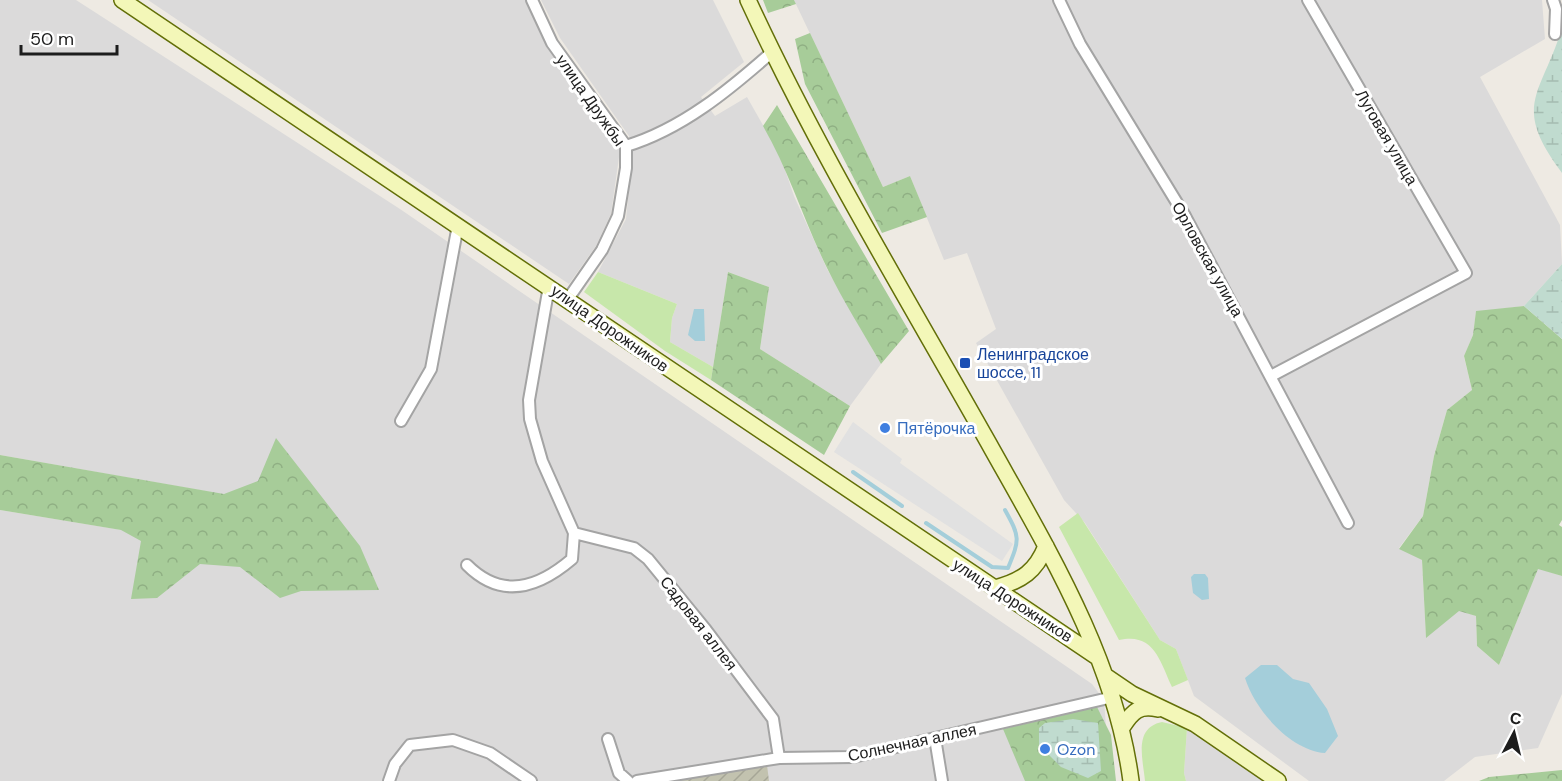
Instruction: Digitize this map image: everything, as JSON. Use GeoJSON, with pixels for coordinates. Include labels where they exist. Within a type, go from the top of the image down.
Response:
{"type":"FeatureCollection","features":[{"type":"Feature","properties":{"kind":"main road","name":"улица Дорожников"},"geometry":{"type":"LineString","coordinates":[[122,0],[1097,657]]}},
{"type":"Feature","properties":{"kind":"main road"},"geometry":{"type":"LineString","coordinates":[[748,0],[772,52],[1046,546],[1107,676],[1123,726],[1131,781]]}},
{"type":"Feature","properties":{"kind":"main road"},"geometry":{"type":"LineString","coordinates":[[996,588],[1016,583],[1029,574],[1039,563],[1046,546]]}},
{"type":"Feature","properties":{"kind":"main road"},"geometry":{"type":"LineString","coordinates":[[1107,676],[1121,688],[1162,710],[1195,724],[1278,781]]}},
{"type":"Feature","properties":{"kind":"main road"},"geometry":{"type":"LineString","coordinates":[[1123,726],[1133,711],[1145,706],[1162,710]]}},
{"type":"Feature","properties":{"kind":"street","name":"улица Дружбы"},"geometry":{"type":"LineString","coordinates":[[532,0],[552,43],[626,146],[626,168],[618,216],[602,250],[568,299]]}},
{"type":"Feature","properties":{"kind":"street","name":"Орловская улица"},"geometry":{"type":"LineString","coordinates":[[1059,0],[1080,44],[1185,216],[1348,523]]}},
{"type":"Feature","properties":{"kind":"street","name":"Луговая улица"},"geometry":{"type":"LineString","coordinates":[[1271,376],[1466,273],[1308,0]]}},
{"type":"Feature","properties":{"kind":"street"},"geometry":{"type":"LineString","coordinates":[[1553,0],[1556,9],[1555,34]]}},
{"type":"Feature","properties":{"kind":"street"},"geometry":{"type":"LineString","coordinates":[[626,146],[649,139],[670,128],[744,77],[772,52]]}},
{"type":"Feature","properties":{"kind":"street"},"geometry":{"type":"LineString","coordinates":[[401,421],[431,369],[458,225]]}},
{"type":"Feature","properties":{"kind":"street"},"geometry":{"type":"LineString","coordinates":[[467,565],[479,577],[492,583],[526,587],[551,577],[572,559],[574,533],[542,461],[530,419],[529,400],[549,286]]}},
{"type":"Feature","properties":{"kind":"street","name":"Садовая аллея"},"geometry":{"type":"LineString","coordinates":[[574,533],[634,548],[648,560],[706,630],[773,719],[779,758]]}},
{"type":"Feature","properties":{"kind":"street","name":"Солнечная аллея"},"geometry":{"type":"LineString","coordinates":[[636,781],[779,758],[853,757],[1113,697]]}},
{"type":"Feature","properties":{"kind":"street"},"geometry":{"type":"LineString","coordinates":[[935,738],[942,781]]}},
{"type":"Feature","properties":{"kind":"street"},"geometry":{"type":"LineString","coordinates":[[608,739],[619,773],[628,781]]}},
{"type":"Feature","properties":{"kind":"street"},"geometry":{"type":"LineString","coordinates":[[389,781],[395,764],[410,745],[453,740],[490,753],[531,781]]}},
{"type":"Feature","properties":{"kind":"shaded area"},"geometry":{"type":"Polygon","coordinates":[[[0,0],[76,0],[400,209],[1092,684],[1104,700],[1110,781],[0,781],[0,510],[122,530],[210,492],[0,455],[0,0]]]}},
{"type":"Feature","properties":{"kind":"shaded area"},"geometry":{"type":"Polygon","coordinates":[[[148,0],[525,0],[546,46],[620,150],[611,214],[596,246],[569,284],[148,0]]]}},
{"type":"Feature","properties":{"kind":"shaded area"},"geometry":{"type":"Polygon","coordinates":[[[541,0],[713,0],[744,62],[701,97],[715,116],[747,97],[780,155],[794,196],[827,269],[881,364],[850,406],[760,349],[769,287],[728,272],[713,367],[670,342],[672,318],[677,304],[598,272],[626,219],[633,149],[629,136],[560,38],[541,0]]]}},
{"type":"Feature","properties":{"kind":"shaded area"},"geometry":{"type":"Polygon","coordinates":[[[794,0],[1542,0],[1545,39],[1480,77],[1560,225],[1562,264],[1524,306],[1476,312],[1473,335],[1464,357],[1472,390],[1447,410],[1434,456],[1423,516],[1399,548],[1422,560],[1426,637],[1459,610],[1476,616],[1477,646],[1499,665],[1538,568],[1562,576],[1562,694],[1538,748],[1475,757],[1444,781],[1309,781],[1194,696],[1176,649],[1160,640],[1085,523],[1064,500],[976,343],[996,329],[967,253],[944,260],[910,176],[883,187],[794,0]]]}},
{"type":"Feature","properties":{"kind":"shaded area"},"geometry":{"type":"Polygon","coordinates":[[[853,422],[902,459],[900,463],[1013,544],[1002,561],[834,452],[853,422]]]}},
{"type":"Feature","properties":{"kind":"shaded area"},"geometry":{"type":"Polygon","coordinates":[[[1187,728],[1264,781],[1186,781],[1184,773],[1187,728]]]}},
{"type":"Feature","properties":{"kind":"shaded area"},"geometry":{"type":"Polygon","coordinates":[[[767,765],[769,781],[667,781],[767,765]]]}},
{"type":"Feature","properties":{"kind":"green space"},"geometry":{"type":"Polygon","coordinates":[[[763,0],[794,0],[796,4],[768,13],[763,0]]]}},
{"type":"Feature","properties":{"kind":"green space"},"geometry":{"type":"Polygon","coordinates":[[[1562,28],[1562,173],[1546,150],[1534,115],[1539,86],[1562,28]]]}},
{"type":"Feature","properties":{"kind":"green space"},"geometry":{"type":"Polygon","coordinates":[[[810,33],[883,187],[910,176],[927,217],[882,233],[805,84],[795,39],[810,33]]]}},
{"type":"Feature","properties":{"kind":"green space"},"geometry":{"type":"Polygon","coordinates":[[[777,105],[909,331],[881,364],[827,268],[781,161],[763,126],[777,105]]]}},
{"type":"Feature","properties":{"kind":"green space"},"geometry":{"type":"Polygon","coordinates":[[[1562,264],[1562,339],[1524,306],[1562,264]]]}},
{"type":"Feature","properties":{"kind":"green space"},"geometry":{"type":"Polygon","coordinates":[[[598,272],[677,304],[672,318],[670,342],[713,367],[711,380],[665,351],[584,292],[598,272]]]}},
{"type":"Feature","properties":{"kind":"green space"},"geometry":{"type":"Polygon","coordinates":[[[728,272],[769,287],[760,349],[850,406],[824,455],[711,380],[728,272]]]}},
{"type":"Feature","properties":{"kind":"green space"},"geometry":{"type":"Polygon","coordinates":[[[1524,306],[1562,339],[1562,520],[1559,525],[1562,527],[1562,576],[1538,569],[1499,665],[1477,646],[1476,616],[1459,611],[1426,638],[1422,560],[1399,549],[1423,516],[1434,456],[1447,410],[1472,390],[1464,356],[1473,335],[1476,311],[1524,306]]]}},
{"type":"Feature","properties":{"kind":"green space"},"geometry":{"type":"Polygon","coordinates":[[[276,438],[360,546],[379,590],[301,591],[280,598],[240,567],[200,564],[157,598],[131,599],[141,541],[121,530],[0,510],[0,455],[224,494],[258,481],[276,438]]]}},
{"type":"Feature","properties":{"kind":"green space"},"geometry":{"type":"Polygon","coordinates":[[[1078,513],[1160,640],[1176,649],[1188,680],[1172,687],[1159,659],[1148,644],[1140,640],[1119,640],[1059,527],[1078,513]]]}},
{"type":"Feature","properties":{"kind":"green space"},"geometry":{"type":"Polygon","coordinates":[[[1097,707],[1111,735],[1116,781],[1025,781],[1003,729],[1097,707]]]}},
{"type":"Feature","properties":{"kind":"green space"},"geometry":{"type":"Polygon","coordinates":[[[1073,719],[1098,723],[1101,771],[1088,778],[1061,767],[1039,745],[1039,728],[1045,723],[1073,719]]]}},
{"type":"Feature","properties":{"kind":"green space"},"geometry":{"type":"Polygon","coordinates":[[[1162,722],[1187,728],[1184,773],[1186,781],[1145,781],[1143,738],[1153,725],[1162,722]]]}},
{"type":"Feature","properties":{"kind":"green space"},"geometry":{"type":"Polygon","coordinates":[[[1562,770],[1562,781],[1479,781],[1489,777],[1562,770]]]}},
{"type":"Feature","properties":{"kind":"water"},"geometry":{"type":"Polygon","coordinates":[[[694,309],[704,309],[705,341],[695,341],[688,335],[694,309]]]}},
{"type":"Feature","properties":{"kind":"water"},"geometry":{"type":"Polygon","coordinates":[[[1194,574],[1205,574],[1208,578],[1209,599],[1202,600],[1193,593],[1191,577],[1194,574]]]}},
{"type":"Feature","properties":{"kind":"water"},"geometry":{"type":"Polygon","coordinates":[[[1261,665],[1277,665],[1293,679],[1309,683],[1327,709],[1338,736],[1325,753],[1299,745],[1265,715],[1245,678],[1261,665]]]}},
{"type":"Feature","properties":{"kind":"waterway"},"geometry":{"type":"LineString","coordinates":[[853,472],[902,506]]}},
{"type":"Feature","properties":{"kind":"waterway"},"geometry":{"type":"LineString","coordinates":[[926,523],[992,567],[1008,568],[1017,538],[1005,510]]}},
{"type":"Feature","properties":{"kind":"place","name":"Ленинградское шоссе, 11"},"geometry":{"type":"Point","coordinates":[965,363]}},
{"type":"Feature","properties":{"kind":"place","name":"Пятёрочка"},"geometry":{"type":"Point","coordinates":[885,428]}},
{"type":"Feature","properties":{"kind":"place","name":"Ozon"},"geometry":{"type":"Point","coordinates":[1045,749]}}]}
